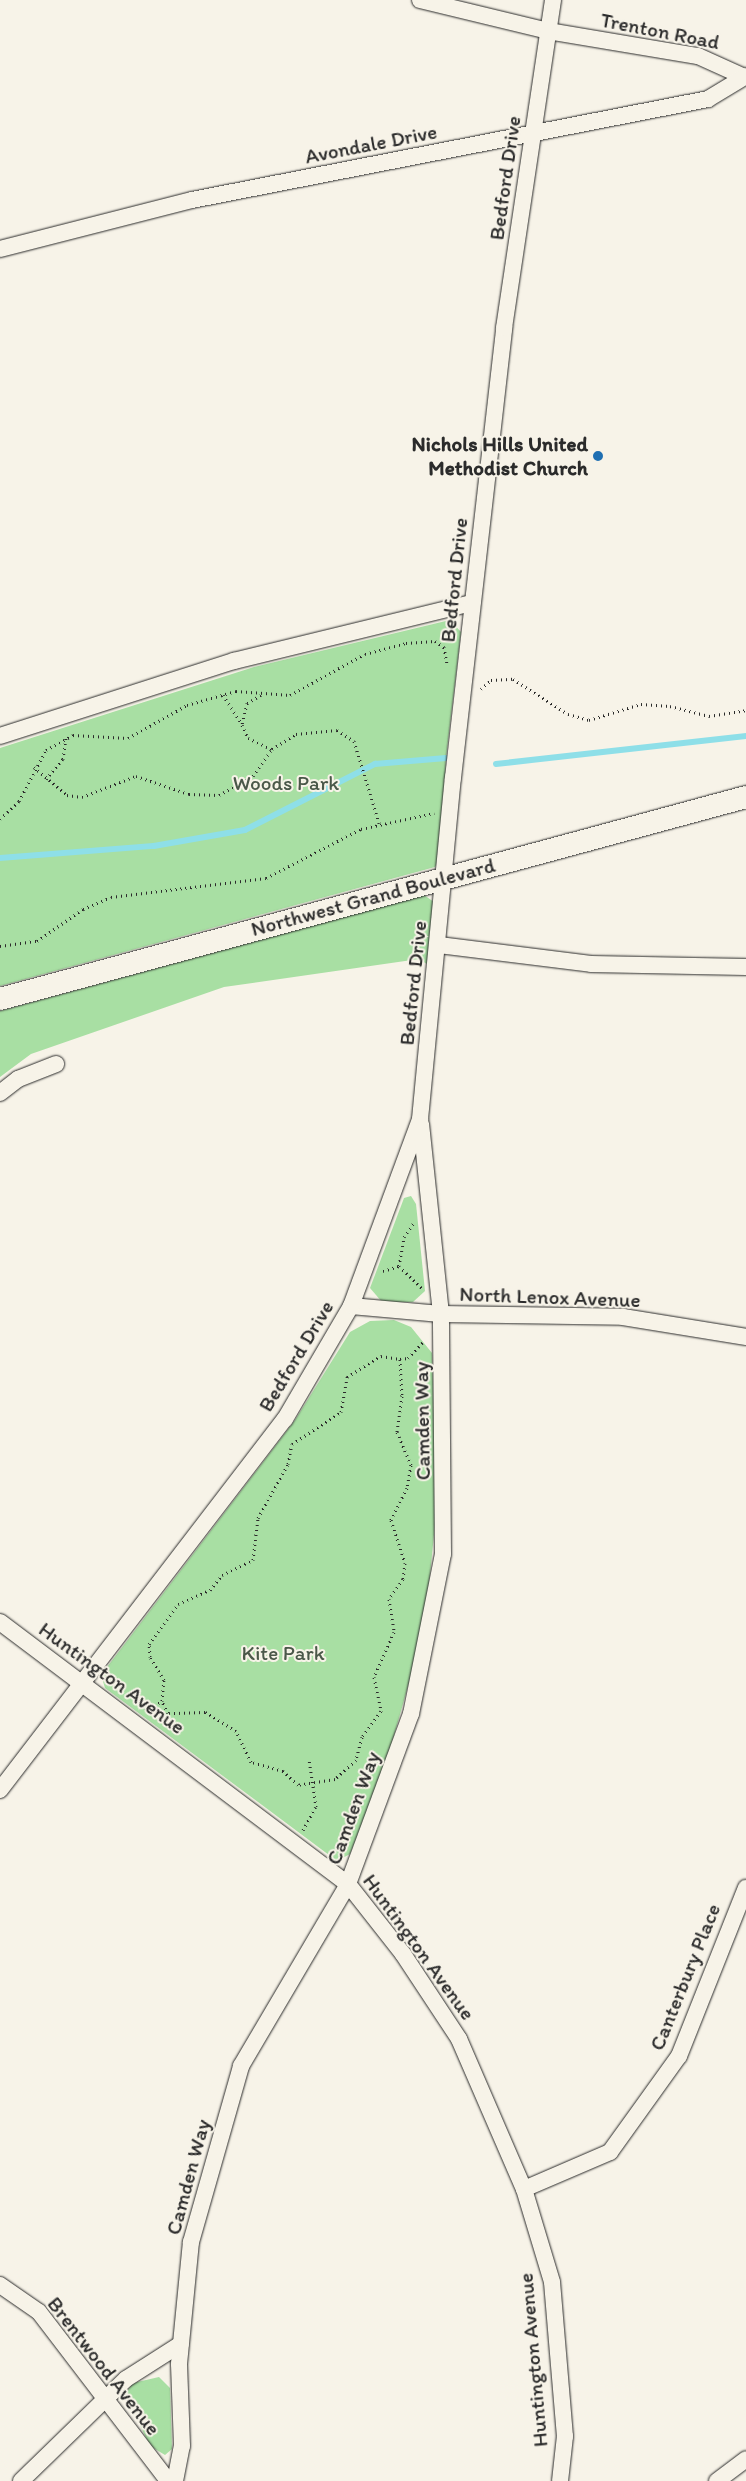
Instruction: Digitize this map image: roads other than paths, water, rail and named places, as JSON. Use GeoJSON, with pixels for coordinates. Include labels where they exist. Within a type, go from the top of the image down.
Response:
{"type":"FeatureCollection","features":[{"type":"Feature","properties":{"kind":"street","name":"Trenton Road"},"geometry":{"type":"LineString","coordinates":[[420,0],[548,31],[698,56],[744,76]]}},
{"type":"Feature","properties":{"kind":"street","name":"Bedford Drive"},"geometry":{"type":"LineString","coordinates":[[0,1790],[81,1680],[221,1506],[285,1419],[351,1306],[420,1119],[446,877],[453,778],[472,603],[532,134],[553,0]]}},
{"type":"Feature","properties":{"kind":"street","name":"Avondale Drive"},"geometry":{"type":"LineString","coordinates":[[0,249],[192,200],[708,99],[744,76]]}},
{"type":"Feature","properties":{"kind":"street"},"geometry":{"type":"LineString","coordinates":[[0,736],[234,661],[472,603]]}},
{"type":"Feature","properties":{"kind":"street","name":"Northwest Grand Boulevard"},"geometry":{"type":"LineString","coordinates":[[0,999],[746,797]]}},
{"type":"Feature","properties":{"kind":"street"},"geometry":{"type":"LineString","coordinates":[[439,945],[591,964],[746,967]]}},
{"type":"Feature","properties":{"kind":"street"},"geometry":{"type":"LineString","coordinates":[[0,1094],[18,1079],[56,1064]]}},
{"type":"Feature","properties":{"kind":"street","name":"Camden Way"},"geometry":{"type":"LineString","coordinates":[[175,2481],[182,2446],[181,2344],[191,2242],[241,2066],[348,1884],[411,1714],[443,1554],[440,1309],[420,1119]]}},
{"type":"Feature","properties":{"kind":"street","name":"North Lenox Avenue"},"geometry":{"type":"LineString","coordinates":[[351,1306],[623,1317],[746,1337]]}},
{"type":"Feature","properties":{"kind":"street","name":"Huntington Avenue"},"geometry":{"type":"LineString","coordinates":[[0,1622],[81,1680],[289,1836],[348,1884],[403,1954],[459,2039],[524,2189],[552,2282],[565,2436],[560,2481]]}},
{"type":"Feature","properties":{"kind":"street","name":"Canterbury Place"},"geometry":{"type":"LineString","coordinates":[[524,2189],[610,2152],[679,2056],[746,1888]]}},
{"type":"Feature","properties":{"kind":"street","name":"Brentwood Avenue"},"geometry":{"type":"LineString","coordinates":[[0,2286],[39,2312],[104,2400],[168,2481]]}},
{"type":"Feature","properties":{"kind":"street"},"geometry":{"type":"LineString","coordinates":[[21,2481],[126,2379],[181,2344]]}},
{"type":"Feature","properties":{"kind":"street"},"geometry":{"type":"LineString","coordinates":[[717,2481],[746,2459]]}},
{"type":"Feature","properties":{"kind":"waterway"},"geometry":{"type":"LineString","coordinates":[[496,764],[746,736]]}},
{"type":"Feature","properties":{"kind":"waterway"},"geometry":{"type":"LineString","coordinates":[[0,858],[154,846],[245,830],[375,764],[446,758]]}},
{"type":"Feature","properties":{"kind":"place","name":"Nichols Hills United Methodist Church"},"geometry":{"type":"Point","coordinates":[598,456]}},
{"type":"Feature","properties":{"kind":"park label","name":"Woods Park"},"geometry":{"type":"Point","coordinates":[286,783]}},
{"type":"Feature","properties":{"kind":"park label","name":"Kite Park"},"geometry":{"type":"Point","coordinates":[283,1653]}}]}
